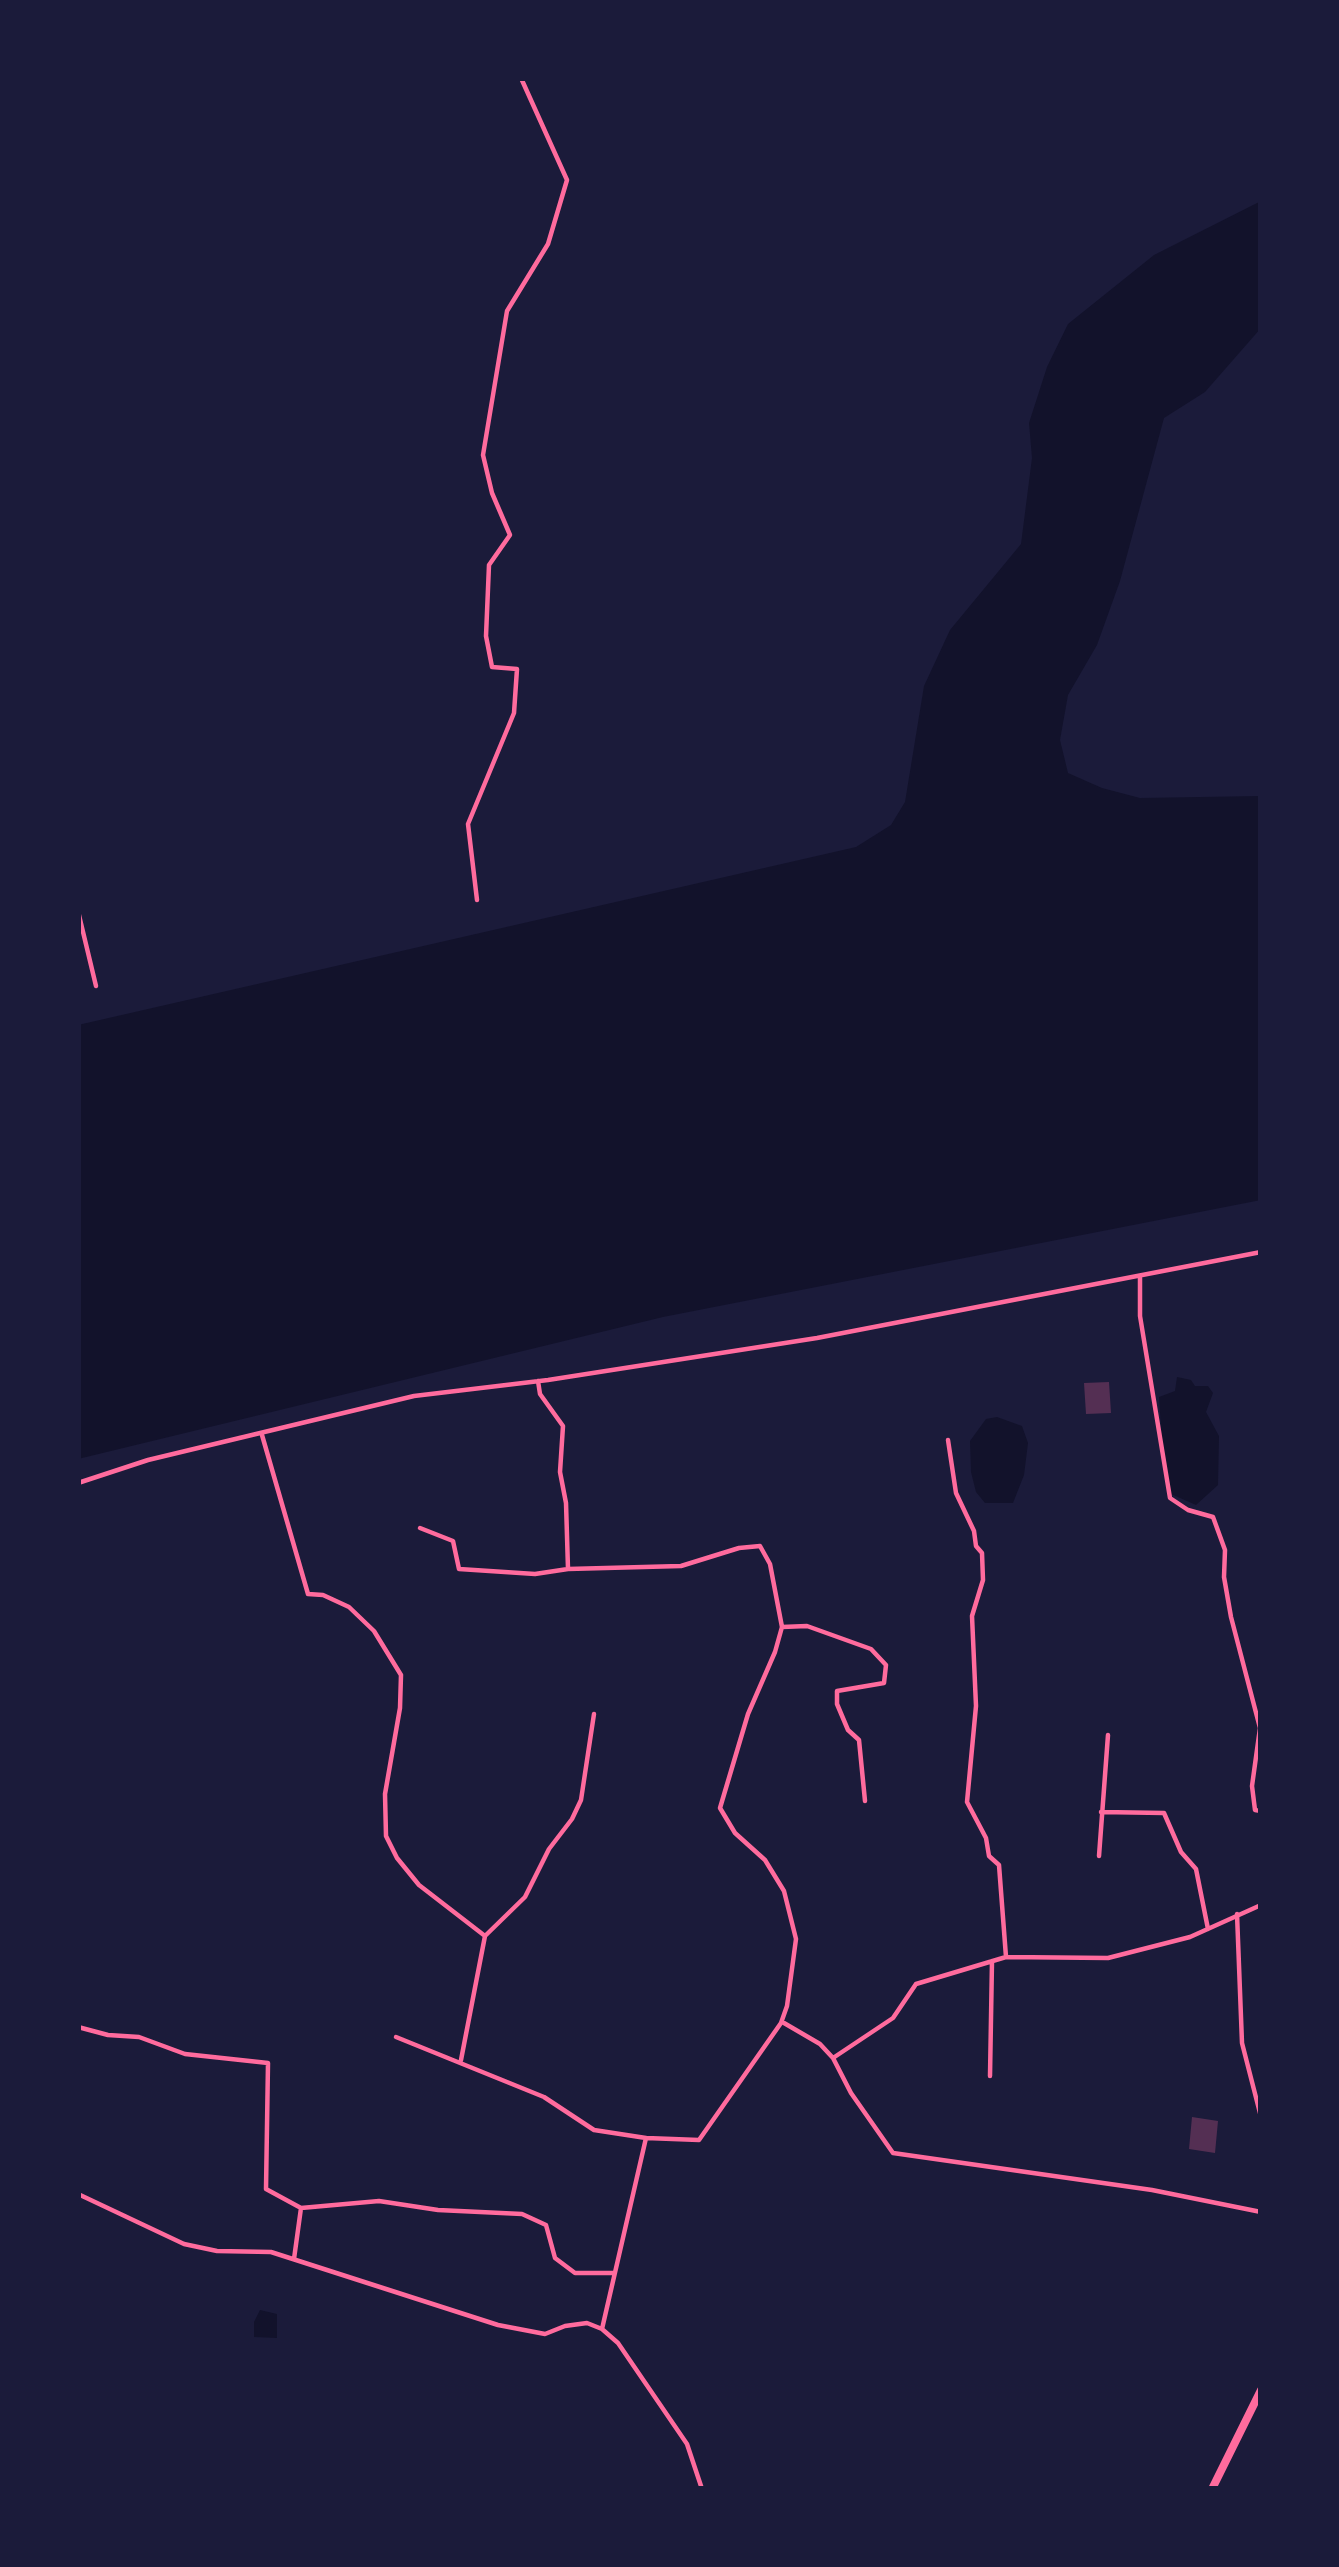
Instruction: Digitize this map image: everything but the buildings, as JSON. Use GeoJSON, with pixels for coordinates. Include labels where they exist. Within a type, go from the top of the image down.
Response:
{"type":"FeatureCollection","features":[{"type":"Feature","properties":{"kind":"main road"},"geometry":{"type":"LineString","coordinates":[[1212,2489],[1261,2390]]}},
{"type":"Feature","properties":{"kind":"street"},"geometry":{"type":"LineString","coordinates":[[477,900],[468,824],[514,713],[517,669],[492,667],[486,635],[489,565],[510,535],[492,493],[483,455],[508,311],[548,244],[567,181],[521,78]]}},
{"type":"Feature","properties":{"kind":"street"},"geometry":{"type":"LineString","coordinates":[[78,911],[96,986]]}},
{"type":"Feature","properties":{"kind":"street"},"geometry":{"type":"LineString","coordinates":[[78,1483],[148,1460],[414,1396],[817,1338],[1261,1252]]}},
{"type":"Feature","properties":{"kind":"street"},"geometry":{"type":"LineString","coordinates":[[1139,1276],[1140,1316],[1170,1498],[1188,1510],[1214,1517],[1225,1550],[1231,1617],[1260,1728],[1252,1786],[1255,1810],[1261,1811]]}},
{"type":"Feature","properties":{"kind":"street"},"geometry":{"type":"LineString","coordinates":[[538,1381],[540,1394],[563,1426],[560,1472],[568,1569]]}},
{"type":"Feature","properties":{"kind":"street"},"geometry":{"type":"LineString","coordinates":[[262,1433],[308,1594],[349,1607],[374,1631],[401,1675],[385,1794],[386,1836],[419,1885],[485,1936]]}},
{"type":"Feature","properties":{"kind":"street"},"geometry":{"type":"LineString","coordinates":[[948,1440],[956,1493],[982,1553],[983,1580],[972,1616],[976,1706],[967,1802],[986,1838],[989,1856],[999,1865],[1006,1957]]}},
{"type":"Feature","properties":{"kind":"street"},"geometry":{"type":"LineString","coordinates":[[396,2037],[544,2097],[594,2130],[646,2138],[703,2137],[781,2023],[788,2006],[796,1939],[784,1891],[765,1860],[735,1833],[720,1808],[748,1714],[782,1627],[770,1564],[760,1546],[681,1565],[535,1574],[459,1569],[453,1540],[420,1528]]}},
{"type":"Feature","properties":{"kind":"street"},"geometry":{"type":"LineString","coordinates":[[782,1627],[807,1627],[871,1649],[886,1665],[884,1683],[837,1691],[848,1730],[859,1740],[865,1801]]}},
{"type":"Feature","properties":{"kind":"street"},"geometry":{"type":"LineString","coordinates":[[461,2060],[485,1936],[524,1898],[549,1849],[572,1819],[581,1800],[594,1714]]}},
{"type":"Feature","properties":{"kind":"street"},"geometry":{"type":"LineString","coordinates":[[1099,1856],[1108,1735]]}},
{"type":"Feature","properties":{"kind":"street"},"geometry":{"type":"LineString","coordinates":[[1101,1812],[1164,1813],[1181,1852],[1196,1869],[1208,1928]]}},
{"type":"Feature","properties":{"kind":"street"},"geometry":{"type":"LineString","coordinates":[[833,2058],[893,2018],[916,1984],[1006,1957],[1108,1958],[1190,1937],[1261,1905]]}},
{"type":"Feature","properties":{"kind":"street"},"geometry":{"type":"LineString","coordinates":[[1237,1914],[1242,2043],[1261,2117]]}},
{"type":"Feature","properties":{"kind":"street"},"geometry":{"type":"LineString","coordinates":[[990,2076],[992,1961]]}},
{"type":"Feature","properties":{"kind":"street"},"geometry":{"type":"LineString","coordinates":[[781,2023],[820,2044],[833,2058],[893,2153],[1153,2190],[1261,2212]]}},
{"type":"Feature","properties":{"kind":"street"},"geometry":{"type":"LineString","coordinates":[[78,2027],[108,2036],[139,2037],[185,2054],[268,2063],[266,2189],[302,2208],[379,2200],[438,2210],[522,2214],[546,2225],[555,2258],[575,2273],[615,2273]]}},
{"type":"Feature","properties":{"kind":"street"},"geometry":{"type":"LineString","coordinates":[[602,2329],[646,2138]]}},
{"type":"Feature","properties":{"kind":"street"},"geometry":{"type":"LineString","coordinates":[[78,2194],[184,2244],[217,2251],[271,2252],[498,2325],[545,2334],[587,2323],[602,2329],[618,2343],[687,2444],[702,2489]]}},
{"type":"Feature","properties":{"kind":"street"},"geometry":{"type":"LineString","coordinates":[[294,2259],[302,2208]]}},
{"type":"Feature","properties":{"kind":"shaded area"},"geometry":{"type":"Polygon","coordinates":[[[1261,201],[1261,328],[1205,392],[1164,418],[1120,581],[1097,645],[1068,695],[1060,740],[1068,773],[1102,788],[1140,798],[1261,796],[1261,1200],[663,1317],[78,1459],[78,1025],[856,847],[891,825],[905,802],[924,686],[950,630],[1021,544],[1032,458],[1029,423],[1047,367],[1068,324],[1154,255],[1261,201]]]}},
{"type":"Feature","properties":{"kind":"shaded area"},"geometry":{"type":"Polygon","coordinates":[[[1177,1377],[1195,1386],[1208,1386],[1213,1393],[1206,1412],[1219,1436],[1218,1485],[1196,1505],[1171,1494],[1162,1443],[1159,1397],[1175,1391],[1177,1377]]]}},
{"type":"Feature","properties":{"kind":"shaded area"},"geometry":{"type":"Polygon","coordinates":[[[997,1417],[1022,1426],[1028,1443],[1024,1475],[1013,1503],[985,1503],[976,1492],[971,1472],[970,1441],[986,1419],[997,1417]]]}},
{"type":"Feature","properties":{"kind":"shaded area"},"geometry":{"type":"Polygon","coordinates":[[[260,2310],[277,2314],[277,2338],[254,2337],[260,2310]]]}}]}
